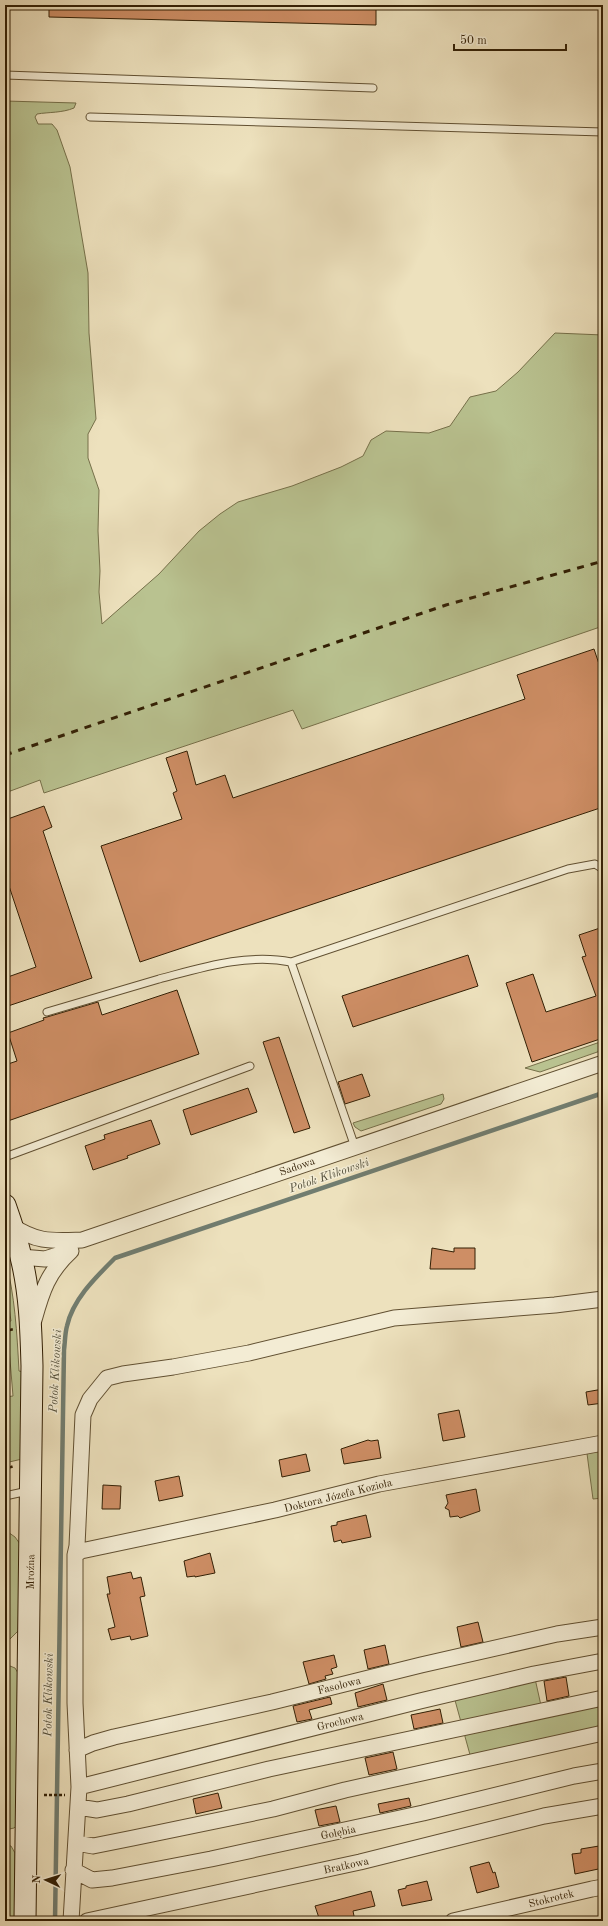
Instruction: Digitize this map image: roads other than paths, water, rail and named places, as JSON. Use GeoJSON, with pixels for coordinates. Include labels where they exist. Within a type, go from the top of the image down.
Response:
{"type":"FeatureCollection","features":[{"type":"Feature","properties":{"kind":"main road"},"geometry":{"type":"LineString","coordinates":[[5,1205],[11,1225]]}},
{"type":"Feature","properties":{"kind":"main road","name":"Mroźna"},"geometry":{"type":"LineString","coordinates":[[11,1225],[21,1257],[31,1329],[31,1490],[25,1921]]}},
{"type":"Feature","properties":{"kind":"street","name":"Sadowa"},"geometry":{"type":"LineString","coordinates":[[11,1225],[25,1235],[44,1241],[82,1240],[603,1063]]}},
{"type":"Feature","properties":{"kind":"street"},"geometry":{"type":"LineString","coordinates":[[31,1329],[41,1293],[50,1274],[82,1240]]}},
{"type":"Feature","properties":{"kind":"street"},"geometry":{"type":"LineString","coordinates":[[21,1257],[29,1249],[44,1241]]}},
{"type":"Feature","properties":{"kind":"street"},"geometry":{"type":"LineString","coordinates":[[21,1257],[45,1259],[53,1258],[71,1250]]}},
{"type":"Feature","properties":{"kind":"street"},"geometry":{"type":"LineString","coordinates":[[71,1921],[78,1796],[74,1632],[75,1555],[77,1546],[83,1415],[90,1399],[107,1378],[249,1353],[394,1318],[555,1305],[603,1299]]}},
{"type":"Feature","properties":{"kind":"street","name":"Doktora Józefa Kozioła"},"geometry":{"type":"LineString","coordinates":[[75,1555],[81,1551],[247,1516],[379,1484],[603,1443]]}},
{"type":"Feature","properties":{"kind":"street","name":"Fasolowa"},"geometry":{"type":"LineString","coordinates":[[77,1750],[93,1743],[114,1737],[272,1702],[421,1665],[557,1634],[603,1627]]}},
{"type":"Feature","properties":{"kind":"street","name":"Grochowa"},"geometry":{"type":"LineString","coordinates":[[78,1796],[447,1695],[534,1674],[603,1661]]}},
{"type":"Feature","properties":{"kind":"street"},"geometry":{"type":"LineString","coordinates":[[78,1796],[97,1810],[128,1804],[269,1769],[603,1698]]}},
{"type":"Feature","properties":{"kind":"street"},"geometry":{"type":"LineString","coordinates":[[76,1843],[93,1846],[274,1809],[345,1790],[603,1733]]}},
{"type":"Feature","properties":{"kind":"street","name":"Gołębia"},"geometry":{"type":"LineString","coordinates":[[73,1870],[92,1880],[112,1878],[218,1858],[423,1813],[574,1776],[603,1771]]}},
{"type":"Feature","properties":{"kind":"street","name":"Bratkowa"},"geometry":{"type":"LineString","coordinates":[[87,1921],[360,1862],[544,1816],[603,1806]]}},
{"type":"Feature","properties":{"kind":"street","name":"Stokrotek"},"geometry":{"type":"LineString","coordinates":[[452,1921],[592,1888],[603,1887]]}},
{"type":"Feature","properties":{"kind":"lane"},"geometry":{"type":"LineString","coordinates":[[5,75],[373,88]]}},
{"type":"Feature","properties":{"kind":"lane"},"geometry":{"type":"LineString","coordinates":[[90,117],[603,132]]}},
{"type":"Feature","properties":{"kind":"lane"},"geometry":{"type":"LineString","coordinates":[[47,1012],[200,968],[241,960],[276,958],[291,962],[568,869],[595,864],[603,869]]}},
{"type":"Feature","properties":{"kind":"lane"},"geometry":{"type":"LineString","coordinates":[[291,962],[354,1147]]}},
{"type":"Feature","properties":{"kind":"lane"},"geometry":{"type":"LineString","coordinates":[[5,1157],[250,1066]]}},
{"type":"Feature","properties":{"kind":"lane"},"geometry":{"type":"LineString","coordinates":[[5,1496],[31,1490]]}},
{"type":"Feature","properties":{"kind":"waterway","name":"Potok Klikowski"},"geometry":{"type":"LineString","coordinates":[[55,1921],[64,1350],[67,1326],[74,1307],[86,1289],[115,1258],[603,1093]]}},
{"type":"Feature","properties":{"kind":"railway"},"geometry":{"type":"LineString","coordinates":[[5,755],[446,605],[603,561]]}}]}
